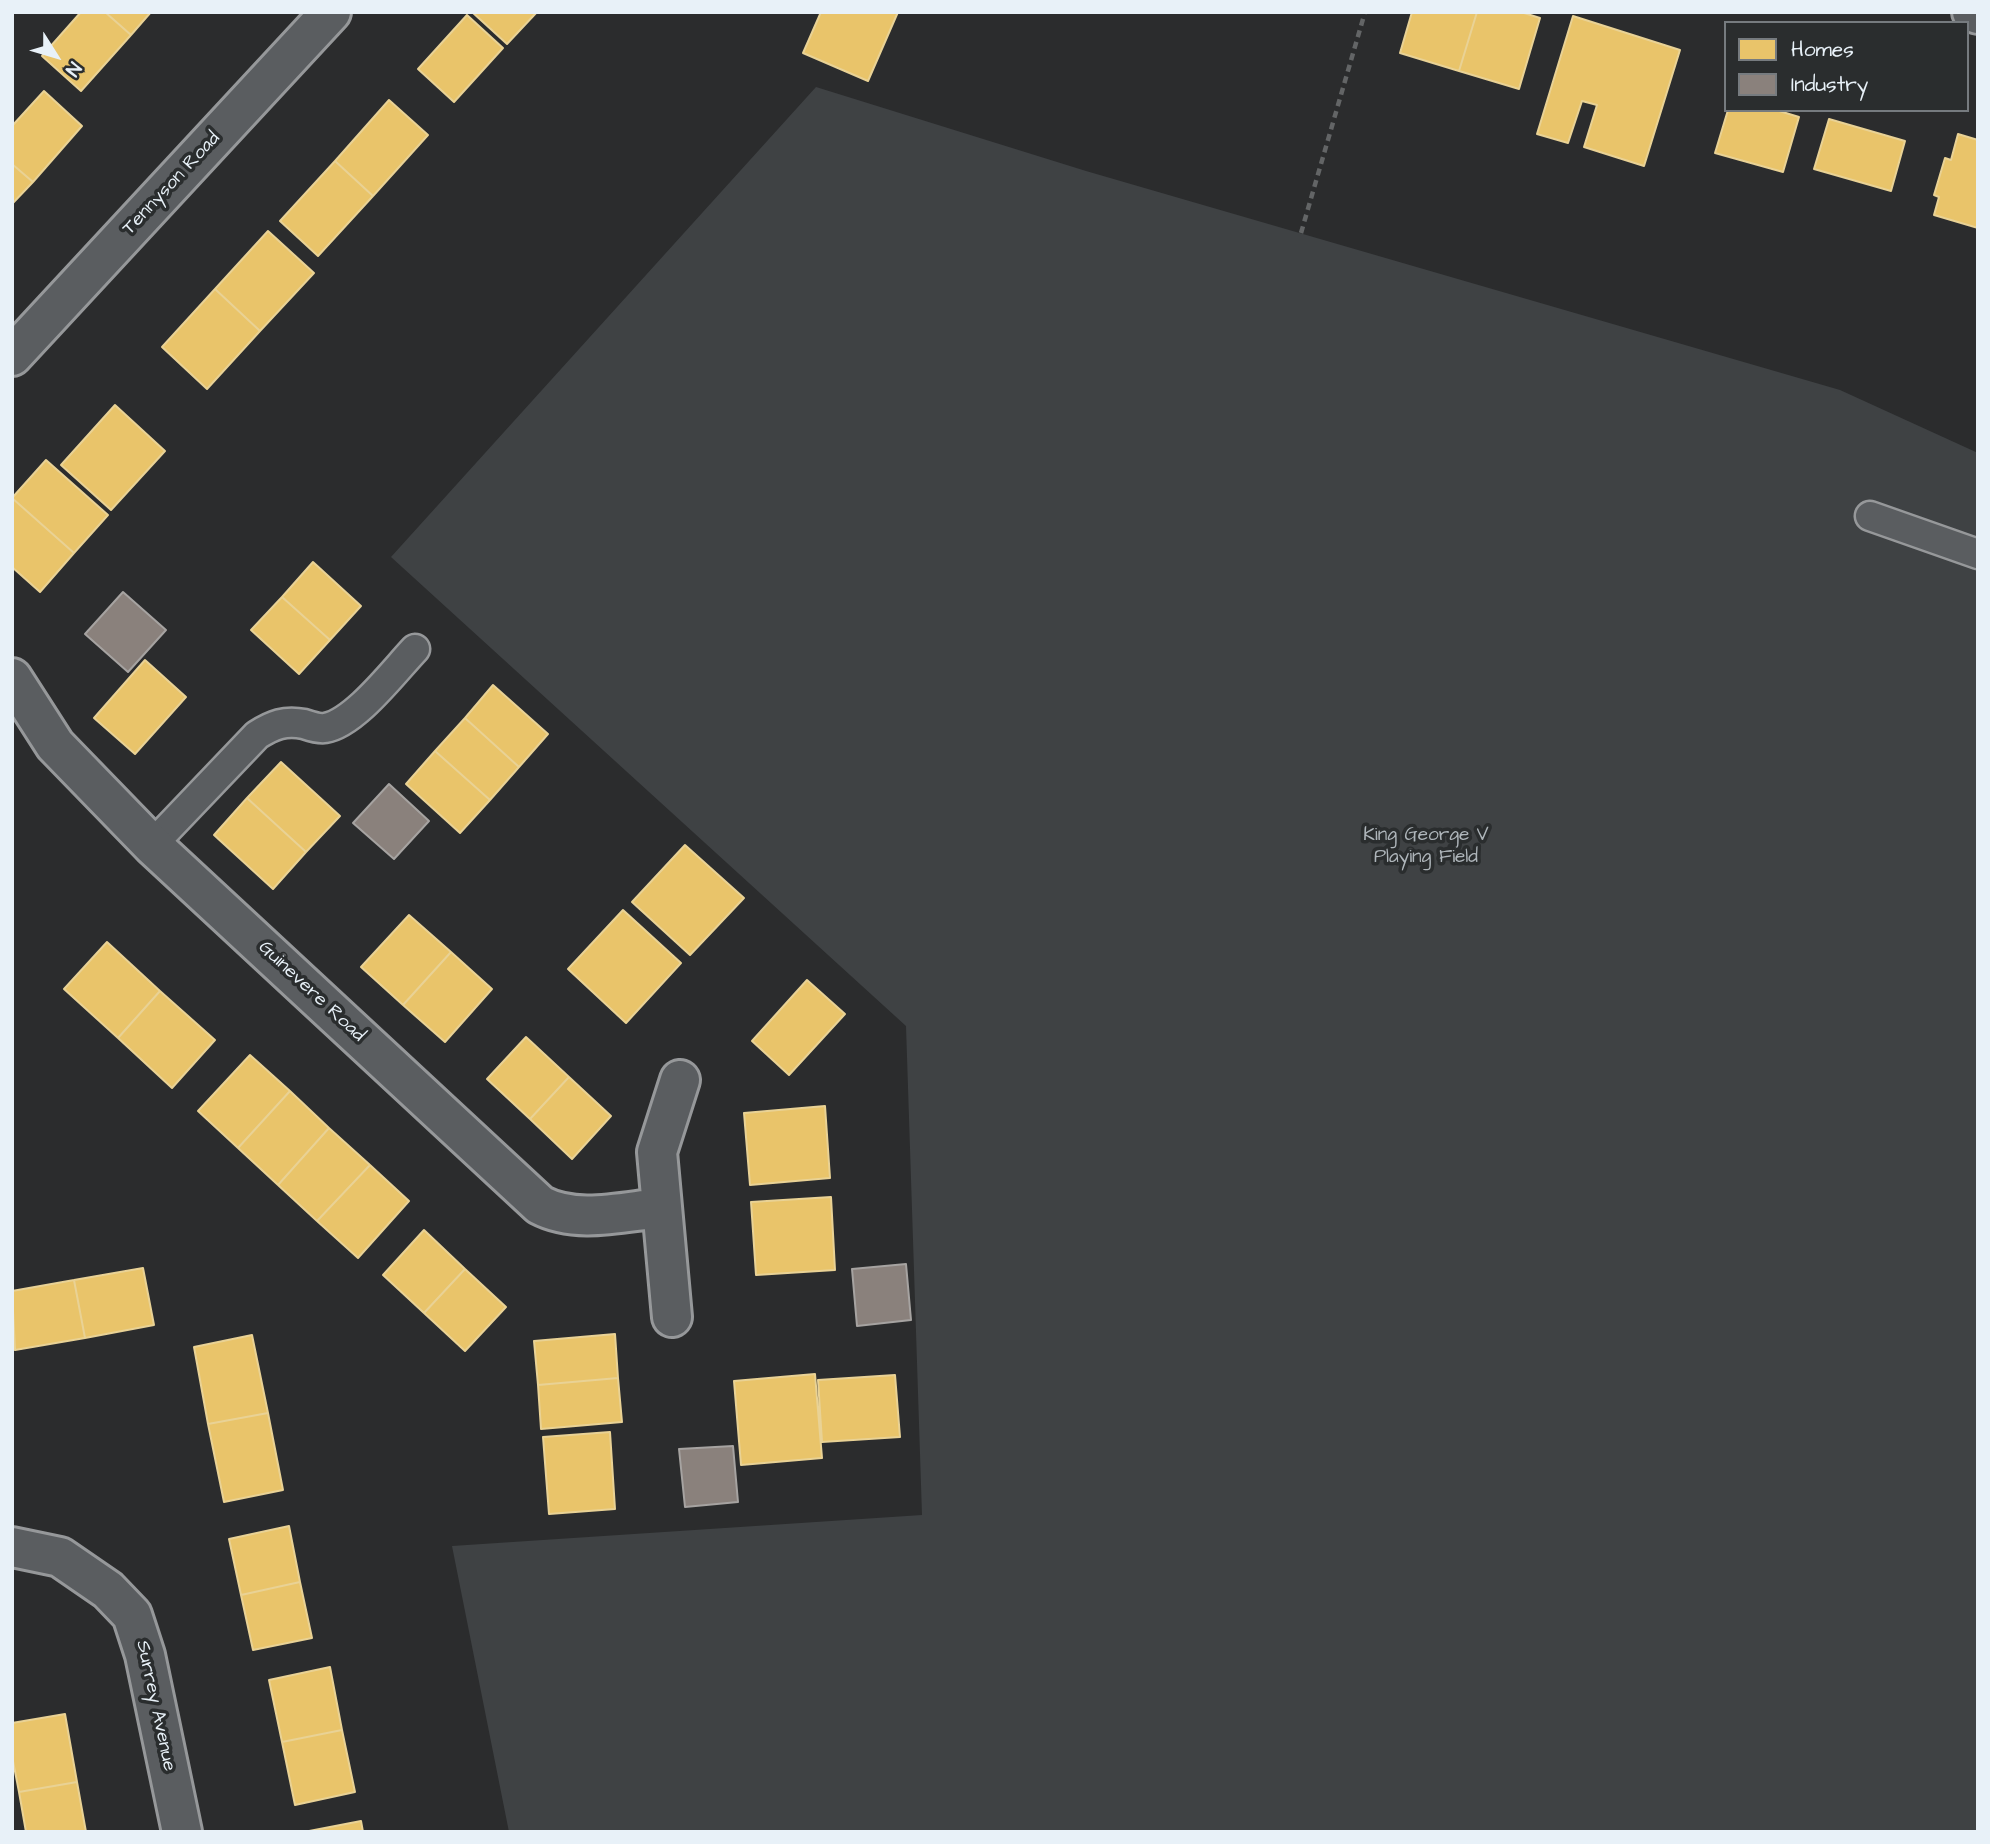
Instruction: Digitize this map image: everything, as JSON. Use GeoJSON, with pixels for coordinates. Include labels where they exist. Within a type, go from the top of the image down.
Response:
{"type":"FeatureCollection","features":[{"type":"Feature","properties":{"kind":"street","name":"Tennyson Road"},"geometry":{"type":"LineString","coordinates":[[12,356],[331,12]]}},
{"type":"Feature","properties":{"kind":"street"},"geometry":{"type":"LineString","coordinates":[[1972,12],[1978,15]]}},
{"type":"Feature","properties":{"kind":"street","name":"Guinevere Road"},"geometry":{"type":"LineString","coordinates":[[12,678],[55,745],[152,845],[540,1205],[554,1213],[573,1216],[660,1208]]}},
{"type":"Feature","properties":{"kind":"street"},"geometry":{"type":"LineString","coordinates":[[671,1317],[657,1152],[680,1080]]}},
{"type":"Feature","properties":{"kind":"street","name":"Surrey Avenue"},"geometry":{"type":"LineString","coordinates":[[12,1547],[32,1549],[60,1558],[108,1590],[132,1615],[141,1634],[182,1832]]}},
{"type":"Feature","properties":{"kind":"lane"},"geometry":{"type":"LineString","coordinates":[[1870,516],[1978,554]]}},
{"type":"Feature","properties":{"kind":"lane"},"geometry":{"type":"LineString","coordinates":[[152,845],[257,735],[275,724],[294,722],[323,729],[338,724],[356,711],[415,649]]}},
{"type":"Feature","properties":{"kind":"path"},"geometry":{"type":"LineString","coordinates":[[1301,233],[1365,12]]}},
{"type":"Feature","properties":{"kind":"green space","name":"King George V Playing Field"},"geometry":{"type":"Polygon","coordinates":[[[816,87],[1086,171],[1840,390],[1978,453],[1978,1832],[509,1832],[452,1546],[922,1515],[906,1026],[391,557],[816,87]]]}},
{"type":"Feature","properties":{"kind":"building: Homes"},"geometry":{"type":"Polygon","coordinates":[[[81,12],[105,12],[131,35],[81,91],[42,56],[81,12]]]}},
{"type":"Feature","properties":{"kind":"building: Homes"},"geometry":{"type":"Polygon","coordinates":[[[105,12],[151,12],[131,35],[105,12]]]}},
{"type":"Feature","properties":{"kind":"building: Homes"},"geometry":{"type":"Polygon","coordinates":[[[472,12],[537,12],[507,44],[472,12]]]}},
{"type":"Feature","properties":{"kind":"building: Homes"},"geometry":{"type":"Polygon","coordinates":[[[821,12],[898,12],[868,81],[803,53],[821,12]]]}},
{"type":"Feature","properties":{"kind":"building: Homes"},"geometry":{"type":"Polygon","coordinates":[[[1412,12],[1477,12],[1459,71],[1400,53],[1412,12]]]}},
{"type":"Feature","properties":{"kind":"building: Homes"},"geometry":{"type":"Polygon","coordinates":[[[1477,12],[1521,12],[1540,18],[1519,89],[1459,71],[1477,12]]]}},
{"type":"Feature","properties":{"kind":"building: Homes"},"geometry":{"type":"Polygon","coordinates":[[[467,15],[503,48],[454,102],[418,69],[467,15]]]}},
{"type":"Feature","properties":{"kind":"building: Homes"},"geometry":{"type":"Polygon","coordinates":[[[1573,16],[1680,50],[1644,166],[1584,147],[1597,105],[1582,101],[1568,143],[1537,134],[1573,16]]]}},
{"type":"Feature","properties":{"kind":"building: Homes"},"geometry":{"type":"Polygon","coordinates":[[[44,91],[82,126],[33,182],[12,164],[12,126],[44,91]]]}},
{"type":"Feature","properties":{"kind":"building: Homes"},"geometry":{"type":"Polygon","coordinates":[[[389,100],[428,135],[373,196],[335,161],[389,100]]]}},
{"type":"Feature","properties":{"kind":"building: Homes"},"geometry":{"type":"Polygon","coordinates":[[[1727,112],[1783,112],[1799,117],[1783,172],[1715,153],[1727,112]]]}},
{"type":"Feature","properties":{"kind":"building: Homes"},"geometry":{"type":"Polygon","coordinates":[[[1829,119],[1905,141],[1891,191],[1814,169],[1829,119]]]}},
{"type":"Feature","properties":{"kind":"building: Homes"},"geometry":{"type":"Polygon","coordinates":[[[1958,134],[1978,140],[1978,228],[1934,215],[1939,197],[1934,195],[1945,158],[1951,160],[1958,134]]]}},
{"type":"Feature","properties":{"kind":"building: Homes"},"geometry":{"type":"Polygon","coordinates":[[[335,161],[373,196],[318,256],[280,221],[335,161]]]}},
{"type":"Feature","properties":{"kind":"building: Homes"},"geometry":{"type":"Polygon","coordinates":[[[12,164],[33,182],[12,204],[12,164]]]}},
{"type":"Feature","properties":{"kind":"building: Homes"},"geometry":{"type":"Polygon","coordinates":[[[268,231],[314,273],[260,331],[215,289],[268,231]]]}},
{"type":"Feature","properties":{"kind":"building: Homes"},"geometry":{"type":"Polygon","coordinates":[[[215,289],[260,331],[207,389],[162,347],[215,289]]]}},
{"type":"Feature","properties":{"kind":"building: Homes"},"geometry":{"type":"Polygon","coordinates":[[[115,405],[165,451],[111,510],[61,465],[115,405]]]}},
{"type":"Feature","properties":{"kind":"building: Homes"},"geometry":{"type":"Polygon","coordinates":[[[46,460],[108,515],[74,553],[12,498],[46,460]]]}},
{"type":"Feature","properties":{"kind":"building: Homes"},"geometry":{"type":"Polygon","coordinates":[[[12,498],[74,553],[40,592],[12,567],[12,498]]]}},
{"type":"Feature","properties":{"kind":"building: Homes"},"geometry":{"type":"Polygon","coordinates":[[[313,562],[361,606],[330,640],[282,597],[313,562]]]}},
{"type":"Feature","properties":{"kind":"building: Homes"},"geometry":{"type":"Polygon","coordinates":[[[282,597],[330,640],[299,674],[251,630],[282,597]]]}},
{"type":"Feature","properties":{"kind":"building: Homes"},"geometry":{"type":"Polygon","coordinates":[[[145,660],[186,697],[135,754],[94,718],[145,660]]]}},
{"type":"Feature","properties":{"kind":"building: Homes"},"geometry":{"type":"Polygon","coordinates":[[[493,685],[548,734],[519,767],[465,718],[493,685]]]}},
{"type":"Feature","properties":{"kind":"building: Homes"},"geometry":{"type":"Polygon","coordinates":[[[465,718],[519,767],[490,800],[435,751],[465,718]]]}},
{"type":"Feature","properties":{"kind":"building: Homes"},"geometry":{"type":"Polygon","coordinates":[[[435,751],[490,800],[460,833],[406,784],[435,751]]]}},
{"type":"Feature","properties":{"kind":"building: Homes"},"geometry":{"type":"Polygon","coordinates":[[[281,762],[340,816],[306,852],[247,798],[281,762]]]}},
{"type":"Feature","properties":{"kind":"building: Homes"},"geometry":{"type":"Polygon","coordinates":[[[247,798],[306,852],[273,889],[214,835],[247,798]]]}},
{"type":"Feature","properties":{"kind":"building: Homes"},"geometry":{"type":"Polygon","coordinates":[[[685,845],[744,898],[690,955],[632,902],[685,845]]]}},
{"type":"Feature","properties":{"kind":"building: Homes"},"geometry":{"type":"Polygon","coordinates":[[[623,910],[681,963],[626,1023],[568,969],[623,910]]]}},
{"type":"Feature","properties":{"kind":"building: Homes"},"geometry":{"type":"Polygon","coordinates":[[[409,915],[451,952],[403,1005],[361,967],[409,915]]]}},
{"type":"Feature","properties":{"kind":"building: Homes"},"geometry":{"type":"Polygon","coordinates":[[[107,942],[160,991],[118,1038],[64,989],[107,942]]]}},
{"type":"Feature","properties":{"kind":"building: Homes"},"geometry":{"type":"Polygon","coordinates":[[[451,952],[492,989],[445,1042],[403,1005],[451,952]]]}},
{"type":"Feature","properties":{"kind":"building: Homes"},"geometry":{"type":"Polygon","coordinates":[[[807,980],[845,1014],[789,1075],[752,1041],[807,980]]]}},
{"type":"Feature","properties":{"kind":"building: Homes"},"geometry":{"type":"Polygon","coordinates":[[[160,991],[215,1040],[172,1088],[118,1038],[160,991]]]}},
{"type":"Feature","properties":{"kind":"building: Homes"},"geometry":{"type":"Polygon","coordinates":[[[526,1037],[569,1077],[530,1119],[487,1079],[526,1037]]]}},
{"type":"Feature","properties":{"kind":"building: Homes"},"geometry":{"type":"Polygon","coordinates":[[[250,1055],[290,1091],[238,1148],[198,1111],[250,1055]]]}},
{"type":"Feature","properties":{"kind":"building: Homes"},"geometry":{"type":"Polygon","coordinates":[[[569,1077],[611,1116],[572,1159],[530,1119],[569,1077]]]}},
{"type":"Feature","properties":{"kind":"building: Homes"},"geometry":{"type":"Polygon","coordinates":[[[290,1091],[329,1128],[278,1185],[238,1148],[290,1091]]]}},
{"type":"Feature","properties":{"kind":"building: Homes"},"geometry":{"type":"Polygon","coordinates":[[[825,1106],[830,1178],[750,1185],[744,1113],[825,1106]]]}},
{"type":"Feature","properties":{"kind":"building: Homes"},"geometry":{"type":"Polygon","coordinates":[[[329,1128],[370,1165],[317,1221],[278,1185],[329,1128]]]}},
{"type":"Feature","properties":{"kind":"building: Homes"},"geometry":{"type":"Polygon","coordinates":[[[370,1165],[409,1201],[358,1258],[317,1221],[370,1165]]]}},
{"type":"Feature","properties":{"kind":"building: Homes"},"geometry":{"type":"Polygon","coordinates":[[[831,1197],[835,1270],[756,1275],[751,1202],[831,1197]]]}},
{"type":"Feature","properties":{"kind":"building: Homes"},"geometry":{"type":"Polygon","coordinates":[[[424,1230],[465,1269],[424,1313],[383,1275],[424,1230]]]}},
{"type":"Feature","properties":{"kind":"building: Homes"},"geometry":{"type":"Polygon","coordinates":[[[143,1268],[154,1325],[85,1338],[74,1280],[143,1268]]]}},
{"type":"Feature","properties":{"kind":"building: Homes"},"geometry":{"type":"Polygon","coordinates":[[[465,1269],[506,1307],[465,1351],[424,1313],[465,1269]]]}},
{"type":"Feature","properties":{"kind":"building: Homes"},"geometry":{"type":"Polygon","coordinates":[[[74,1280],[85,1338],[15,1350],[12,1291],[74,1280]]]}},
{"type":"Feature","properties":{"kind":"building: Homes"},"geometry":{"type":"Polygon","coordinates":[[[615,1334],[618,1378],[538,1385],[534,1341],[615,1334]]]}},
{"type":"Feature","properties":{"kind":"building: Homes"},"geometry":{"type":"Polygon","coordinates":[[[252,1335],[268,1413],[208,1424],[194,1347],[252,1335]]]}},
{"type":"Feature","properties":{"kind":"building: Homes"},"geometry":{"type":"Polygon","coordinates":[[[815,1374],[822,1458],[741,1465],[734,1381],[815,1374]]]}},
{"type":"Feature","properties":{"kind":"building: Homes"},"geometry":{"type":"Polygon","coordinates":[[[895,1375],[900,1437],[822,1442],[818,1380],[895,1375]]]}},
{"type":"Feature","properties":{"kind":"building: Homes"},"geometry":{"type":"Polygon","coordinates":[[[618,1378],[622,1422],[541,1429],[538,1385],[618,1378]]]}},
{"type":"Feature","properties":{"kind":"building: Homes"},"geometry":{"type":"Polygon","coordinates":[[[268,1413],[283,1490],[224,1502],[208,1424],[268,1413]]]}},
{"type":"Feature","properties":{"kind":"building: Homes"},"geometry":{"type":"Polygon","coordinates":[[[610,1432],[615,1509],[549,1514],[543,1437],[610,1432]]]}},
{"type":"Feature","properties":{"kind":"building: Homes"},"geometry":{"type":"Polygon","coordinates":[[[289,1526],[300,1582],[241,1595],[229,1539],[289,1526]]]}},
{"type":"Feature","properties":{"kind":"building: Homes"},"geometry":{"type":"Polygon","coordinates":[[[300,1582],[312,1638],[253,1650],[241,1595],[300,1582]]]}},
{"type":"Feature","properties":{"kind":"building: Homes"},"geometry":{"type":"Polygon","coordinates":[[[330,1667],[342,1730],[282,1742],[269,1680],[330,1667]]]}},
{"type":"Feature","properties":{"kind":"building: Homes"},"geometry":{"type":"Polygon","coordinates":[[[65,1714],[77,1782],[19,1792],[12,1756],[12,1723],[65,1714]]]}},
{"type":"Feature","properties":{"kind":"building: Homes"},"geometry":{"type":"Polygon","coordinates":[[[342,1730],[355,1792],[295,1805],[282,1742],[342,1730]]]}},
{"type":"Feature","properties":{"kind":"building: Homes"},"geometry":{"type":"Polygon","coordinates":[[[77,1782],[86,1832],[26,1832],[19,1792],[77,1782]]]}},
{"type":"Feature","properties":{"kind":"building: Homes"},"geometry":{"type":"Polygon","coordinates":[[[361,1821],[363,1832],[304,1832],[361,1821]]]}},
{"type":"Feature","properties":{"kind":"building: Industry"},"geometry":{"type":"Polygon","coordinates":[[[123,592],[166,630],[128,672],[85,634],[123,592]]]}},
{"type":"Feature","properties":{"kind":"building: Industry"},"geometry":{"type":"Polygon","coordinates":[[[389,784],[429,821],[394,859],[353,823],[389,784]]]}},
{"type":"Feature","properties":{"kind":"building: Industry"},"geometry":{"type":"Polygon","coordinates":[[[906,1264],[911,1320],[857,1326],[852,1269],[906,1264]]]}},
{"type":"Feature","properties":{"kind":"building: Industry"},"geometry":{"type":"Polygon","coordinates":[[[733,1446],[738,1502],[685,1507],[679,1449],[733,1446]]]}}]}
